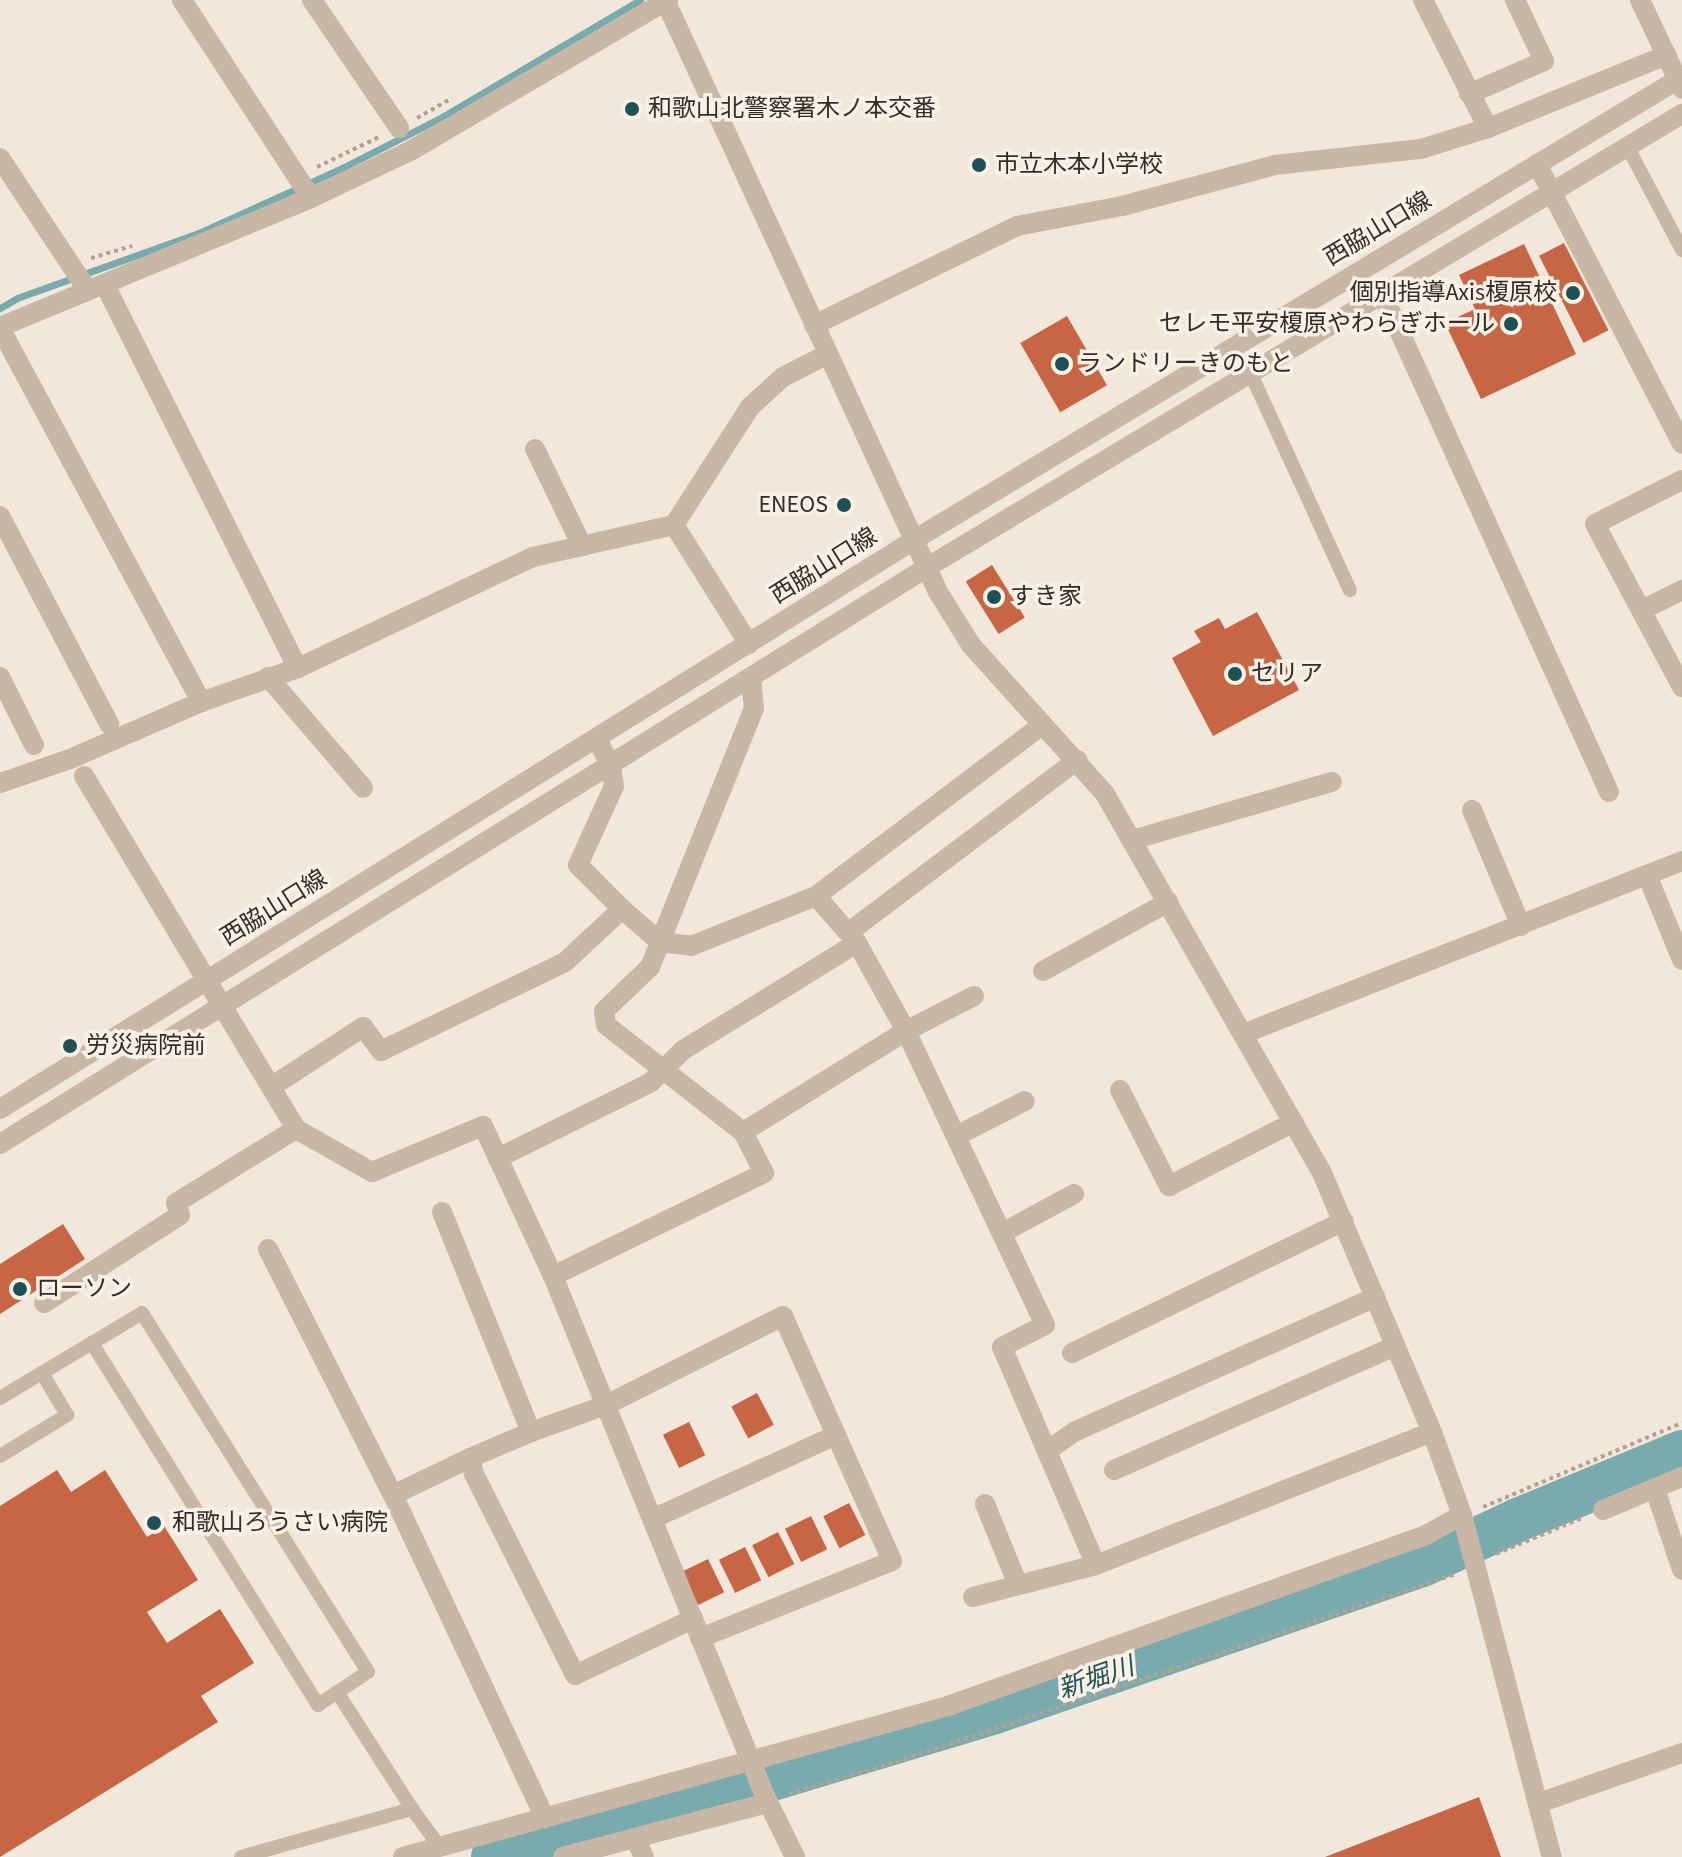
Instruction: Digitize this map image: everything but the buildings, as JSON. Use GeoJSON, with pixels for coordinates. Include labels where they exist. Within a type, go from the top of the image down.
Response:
{"type":"FeatureCollection","features":[{"type":"Feature","properties":{"kind":"street"},"geometry":{"type":"LineString","coordinates":[[182,0],[304,186]]}},
{"type":"Feature","properties":{"kind":"street"},"geometry":{"type":"LineString","coordinates":[[312,0],[399,128]]}},
{"type":"Feature","properties":{"kind":"street"},"geometry":{"type":"LineString","coordinates":[[1423,0],[1488,128]]}},
{"type":"Feature","properties":{"kind":"street"},"geometry":{"type":"LineString","coordinates":[[1469,94],[1544,61],[1515,0]]}},
{"type":"Feature","properties":{"kind":"street"},"geometry":{"type":"LineString","coordinates":[[1640,0],[1681,82]]}},
{"type":"Feature","properties":{"kind":"street"},"geometry":{"type":"LineString","coordinates":[[201,702],[0,328],[84,278],[304,186],[412,150],[666,1],[926,568],[971,645],[1105,794],[1294,1122],[1344,1221],[1432,1432],[1463,1520],[1552,1857]]}},
{"type":"Feature","properties":{"kind":"street"},"geometry":{"type":"LineString","coordinates":[[814,325],[1017,226],[1122,206],[1275,165],[1421,149],[1488,128],[1667,55]]}},
{"type":"Feature","properties":{"kind":"street","name":"西脇山口線"},"geometry":{"type":"LineString","coordinates":[[0,1109],[914,540],[1537,164],[1681,82]]}},
{"type":"Feature","properties":{"kind":"street"},"geometry":{"type":"LineString","coordinates":[[0,1144],[926,568],[1682,114]]}},
{"type":"Feature","properties":{"kind":"street"},"geometry":{"type":"LineString","coordinates":[[0,158],[84,278],[298,668]]}},
{"type":"Feature","properties":{"kind":"street"},"geometry":{"type":"LineString","coordinates":[[1537,164],[1682,444]]}},
{"type":"Feature","properties":{"kind":"street"},"geometry":{"type":"LineString","coordinates":[[1382,293],[1609,792]]}},
{"type":"Feature","properties":{"kind":"street"},"geometry":{"type":"LineString","coordinates":[[0,783],[70,759],[201,702],[298,668],[533,557],[674,525],[750,407],[783,377],[828,354]]}},
{"type":"Feature","properties":{"kind":"street"},"geometry":{"type":"LineString","coordinates":[[535,449],[582,546]]}},
{"type":"Feature","properties":{"kind":"street"},"geometry":{"type":"LineString","coordinates":[[1682,480],[1595,524],[1682,687]]}},
{"type":"Feature","properties":{"kind":"street"},"geometry":{"type":"LineString","coordinates":[[0,516],[109,724]]}},
{"type":"Feature","properties":{"kind":"street"},"geometry":{"type":"LineString","coordinates":[[674,525],[749,644]]}},
{"type":"Feature","properties":{"kind":"street"},"geometry":{"type":"LineString","coordinates":[[1642,610],[1682,590]]}},
{"type":"Feature","properties":{"kind":"street"},"geometry":{"type":"LineString","coordinates":[[0,677],[34,745]]}},
{"type":"Feature","properties":{"kind":"street"},"geometry":{"type":"LineString","coordinates":[[268,677],[363,788]]}},
{"type":"Feature","properties":{"kind":"street"},"geometry":{"type":"LineString","coordinates":[[553,1276],[764,1173],[743,1132],[606,1025],[604,1011],[650,967],[754,708],[751,678]]}},
{"type":"Feature","properties":{"kind":"street"},"geometry":{"type":"LineString","coordinates":[[597,740],[611,766],[614,786],[578,865],[660,942],[691,946],[816,896],[1042,725]]}},
{"type":"Feature","properties":{"kind":"street"},"geometry":{"type":"LineString","coordinates":[[498,1158],[650,1083],[683,1050],[853,938],[1077,760]]}},
{"type":"Feature","properties":{"kind":"street"},"geometry":{"type":"LineString","coordinates":[[84,776],[296,1129],[372,1172],[483,1126],[553,1276],[766,1800],[795,1857]]}},
{"type":"Feature","properties":{"kind":"street"},"geometry":{"type":"LineString","coordinates":[[1132,840],[1332,782]]}},
{"type":"Feature","properties":{"kind":"street"},"geometry":{"type":"LineString","coordinates":[[1472,810],[1521,926]]}},
{"type":"Feature","properties":{"kind":"street"},"geometry":{"type":"LineString","coordinates":[[1243,1034],[1682,861]]}},
{"type":"Feature","properties":{"kind":"street"},"geometry":{"type":"LineString","coordinates":[[1647,875],[1682,960]]}},
{"type":"Feature","properties":{"kind":"street"},"geometry":{"type":"LineString","coordinates":[[816,896],[853,938],[906,1031],[1045,1325],[1002,1347],[1096,1565]]}},
{"type":"Feature","properties":{"kind":"street"},"geometry":{"type":"LineString","coordinates":[[1043,971],[1168,902]]}},
{"type":"Feature","properties":{"kind":"street"},"geometry":{"type":"LineString","coordinates":[[271,1087],[363,1027],[381,1051],[565,962],[622,909]]}},
{"type":"Feature","properties":{"kind":"street"},"geometry":{"type":"LineString","coordinates":[[743,1132],[906,1031],[974,996]]}},
{"type":"Feature","properties":{"kind":"street"},"geometry":{"type":"LineString","coordinates":[[1120,1090],[1169,1186],[1294,1122]]}},
{"type":"Feature","properties":{"kind":"street"},"geometry":{"type":"LineString","coordinates":[[956,1136],[1025,1101]]}},
{"type":"Feature","properties":{"kind":"street"},"geometry":{"type":"LineString","coordinates":[[44,1303],[180,1215],[176,1203],[296,1129]]}},
{"type":"Feature","properties":{"kind":"street"},"geometry":{"type":"LineString","coordinates":[[1002,1233],[1074,1194]]}},
{"type":"Feature","properties":{"kind":"street"},"geometry":{"type":"LineString","coordinates":[[442,1212],[531,1432]]}},
{"type":"Feature","properties":{"kind":"street"},"geometry":{"type":"LineString","coordinates":[[1072,1353],[1344,1221]]}},
{"type":"Feature","properties":{"kind":"street"},"geometry":{"type":"LineString","coordinates":[[268,1249],[393,1495],[545,1818]]}},
{"type":"Feature","properties":{"kind":"street"},"geometry":{"type":"LineString","coordinates":[[1047,1451],[1076,1431],[1375,1297]]}},
{"type":"Feature","properties":{"kind":"street"},"geometry":{"type":"LineString","coordinates":[[393,1495],[470,1458],[531,1432],[606,1405],[783,1316],[892,1561],[575,1675],[474,1474],[470,1458]]}},
{"type":"Feature","properties":{"kind":"street"},"geometry":{"type":"LineString","coordinates":[[1114,1470],[1395,1346]]}},
{"type":"Feature","properties":{"kind":"street"},"geometry":{"type":"LineString","coordinates":[[973,1597],[1096,1565],[1432,1432]]}},
{"type":"Feature","properties":{"kind":"street"},"geometry":{"type":"LineString","coordinates":[[652,1519],[836,1435]]}},
{"type":"Feature","properties":{"kind":"street"},"geometry":{"type":"LineString","coordinates":[[1603,1510],[1682,1477]]}},
{"type":"Feature","properties":{"kind":"street"},"geometry":{"type":"LineString","coordinates":[[1655,1489],[1682,1570]]}},
{"type":"Feature","properties":{"kind":"street"},"geometry":{"type":"LineString","coordinates":[[985,1504],[1018,1585]]}},
{"type":"Feature","properties":{"kind":"street"},"geometry":{"type":"LineString","coordinates":[[403,1857],[752,1766],[948,1706],[1463,1520]]}},
{"type":"Feature","properties":{"kind":"street"},"geometry":{"type":"LineString","coordinates":[[1539,1803],[1682,1753]]}},
{"type":"Feature","properties":{"kind":"street"},"geometry":{"type":"LineString","coordinates":[[563,1857],[639,1848],[766,1800]]}},
{"type":"Feature","properties":{"kind":"lane"},"geometry":{"type":"LineString","coordinates":[[1627,146],[1682,250]]}},
{"type":"Feature","properties":{"kind":"lane"},"geometry":{"type":"LineString","coordinates":[[1250,372],[1350,590]]}},
{"type":"Feature","properties":{"kind":"lane"},"geometry":{"type":"LineString","coordinates":[[0,1398],[142,1313],[368,1672],[318,1705],[92,1343]]}},
{"type":"Feature","properties":{"kind":"lane"},"geometry":{"type":"LineString","coordinates":[[0,1456],[67,1415],[42,1373]]}},
{"type":"Feature","properties":{"kind":"lane"},"geometry":{"type":"LineString","coordinates":[[337,1692],[440,1847]]}},
{"type":"Feature","properties":{"kind":"lane"},"geometry":{"type":"LineString","coordinates":[[241,1857],[412,1809]]}},
{"type":"Feature","properties":{"kind":"path"},"geometry":{"type":"LineString","coordinates":[[304,186],[462,93]]}},
{"type":"Feature","properties":{"kind":"path"},"geometry":{"type":"LineString","coordinates":[[84,278],[140,242]]}},
{"type":"Feature","properties":{"kind":"path"},"geometry":{"type":"LineString","coordinates":[[1463,1520],[1682,1423]]}},
{"type":"Feature","properties":{"kind":"path"},"geometry":{"type":"LineString","coordinates":[[766,1800],[896,1762],[1475,1564],[1603,1510]]}},
{"type":"Feature","properties":{"kind":"waterway"},"geometry":{"type":"LineString","coordinates":[[0,308],[17,298],[201,232],[344,167],[442,117],[640,0]]}},
{"type":"Feature","properties":{"kind":"waterway","name":"新堀川"},"geometry":{"type":"LineString","coordinates":[[493,1857],[692,1803],[995,1712],[1424,1564],[1518,1520],[1682,1452]]}},
{"type":"Feature","properties":{"kind":"place","name":"和歌山北警察署木ノ本交番"},"geometry":{"type":"Point","coordinates":[632,109]}},
{"type":"Feature","properties":{"kind":"place","name":"市立木本小学校"},"geometry":{"type":"Point","coordinates":[979,165]}},
{"type":"Feature","properties":{"kind":"place","name":"個別指導Axis榎原校"},"geometry":{"type":"Point","coordinates":[1573,293]}},
{"type":"Feature","properties":{"kind":"place","name":"セレモ平安榎原やわらぎホール"},"geometry":{"type":"Point","coordinates":[1511,324]}},
{"type":"Feature","properties":{"kind":"place","name":"ランドリーきのもと"},"geometry":{"type":"Point","coordinates":[1062,364]}},
{"type":"Feature","properties":{"kind":"place","name":"ENEOS"},"geometry":{"type":"Point","coordinates":[844,505]}},
{"type":"Feature","properties":{"kind":"place","name":"すき家"},"geometry":{"type":"Point","coordinates":[994,597]}},
{"type":"Feature","properties":{"kind":"place","name":"セリア"},"geometry":{"type":"Point","coordinates":[1235,674]}},
{"type":"Feature","properties":{"kind":"place","name":"労災病院前"},"geometry":{"type":"Point","coordinates":[70,1046]}},
{"type":"Feature","properties":{"kind":"place","name":"ローソン"},"geometry":{"type":"Point","coordinates":[20,1289]}},
{"type":"Feature","properties":{"kind":"place","name":"和歌山ろうさい病院"},"geometry":{"type":"Point","coordinates":[154,1523]}}]}
